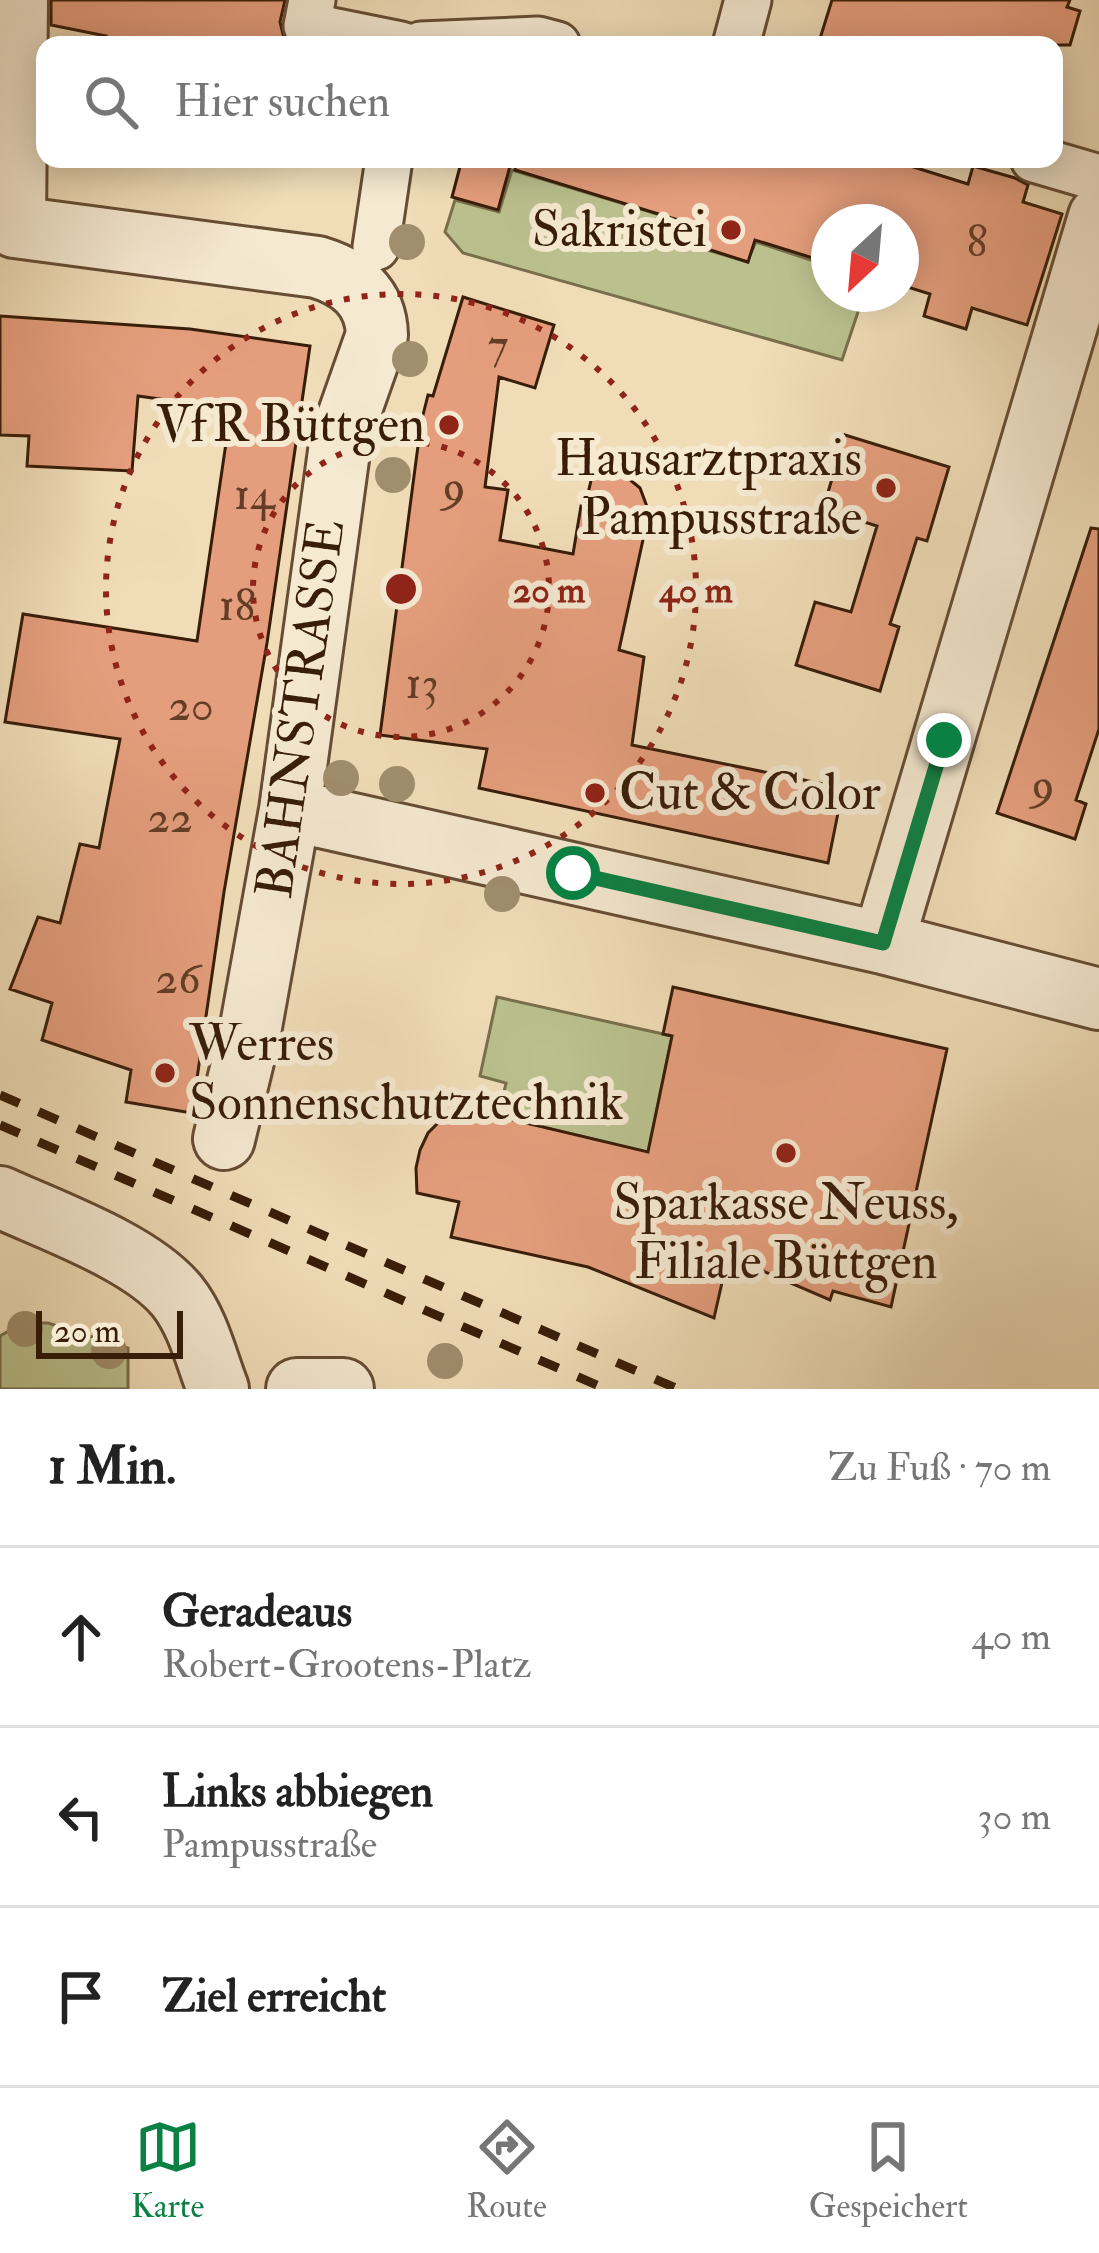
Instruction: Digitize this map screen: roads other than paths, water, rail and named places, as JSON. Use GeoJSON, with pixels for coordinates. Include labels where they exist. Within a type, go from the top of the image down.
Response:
{"type":"FeatureCollection","features":[{"type":"Feature","properties":{"kind":"street"},"geometry":{"type":"LineString","coordinates":[[16,0],[7,234],[317,267],[341,274],[366,267],[386,168]]}},
{"type":"Feature","properties":{"kind":"street"},"geometry":{"type":"LineString","coordinates":[[312,0],[307,26],[356,36]]}},
{"type":"Feature","properties":{"kind":"street"},"geometry":{"type":"LineString","coordinates":[[738,36],[748,0]]}},
{"type":"Feature","properties":{"kind":"street"},"geometry":{"type":"LineString","coordinates":[[1063,167],[1099,178]]}},
{"type":"Feature","properties":{"kind":"street"},"geometry":{"type":"LineString","coordinates":[[883,943],[1099,217]]}},
{"type":"Feature","properties":{"kind":"street","name":"BAHNSTRASSE"},"geometry":{"type":"LineString","coordinates":[[224,1139],[250,1032],[290,810],[341,437],[377,334],[366,267]]}},
{"type":"Feature","properties":{"kind":"street"},"geometry":{"type":"LineString","coordinates":[[290,810],[883,943],[1099,1000]]}},
{"type":"Feature","properties":{"kind":"street"},"geometry":{"type":"LineString","coordinates":[[0,1197],[92,1239],[163,1282],[191,1319],[218,1389]]}},
{"type":"Feature","properties":{"kind":"street"},"geometry":{"type":"LineString","coordinates":[[297,1389],[344,1389]]}},
{"type":"Feature","properties":{"kind":"railway"},"geometry":{"type":"LineString","coordinates":[[0,1095],[678,1389]]}},
{"type":"Feature","properties":{"kind":"railway"},"geometry":{"type":"LineString","coordinates":[[0,1125],[606,1389]]}},
{"type":"Feature","properties":{"kind":"place","name":"Sakristei"},"geometry":{"type":"Point","coordinates":[731,230]}},
{"type":"Feature","properties":{"kind":"place","name":"VfR Büttgen"},"geometry":{"type":"Point","coordinates":[449,425]}},
{"type":"Feature","properties":{"kind":"place","name":"Hausarztpraxis Pampusstraße"},"geometry":{"type":"Point","coordinates":[886,488]}},
{"type":"Feature","properties":{"kind":"place","name":"Cut & Color"},"geometry":{"type":"Point","coordinates":[595,793]}},
{"type":"Feature","properties":{"kind":"place","name":"Werres Sonnenschutztechnik"},"geometry":{"type":"Point","coordinates":[165,1073]}},
{"type":"Feature","properties":{"kind":"place","name":"Sparkasse Neuss, Filiale Büttgen"},"geometry":{"type":"Point","coordinates":[786,1153]}}]}
